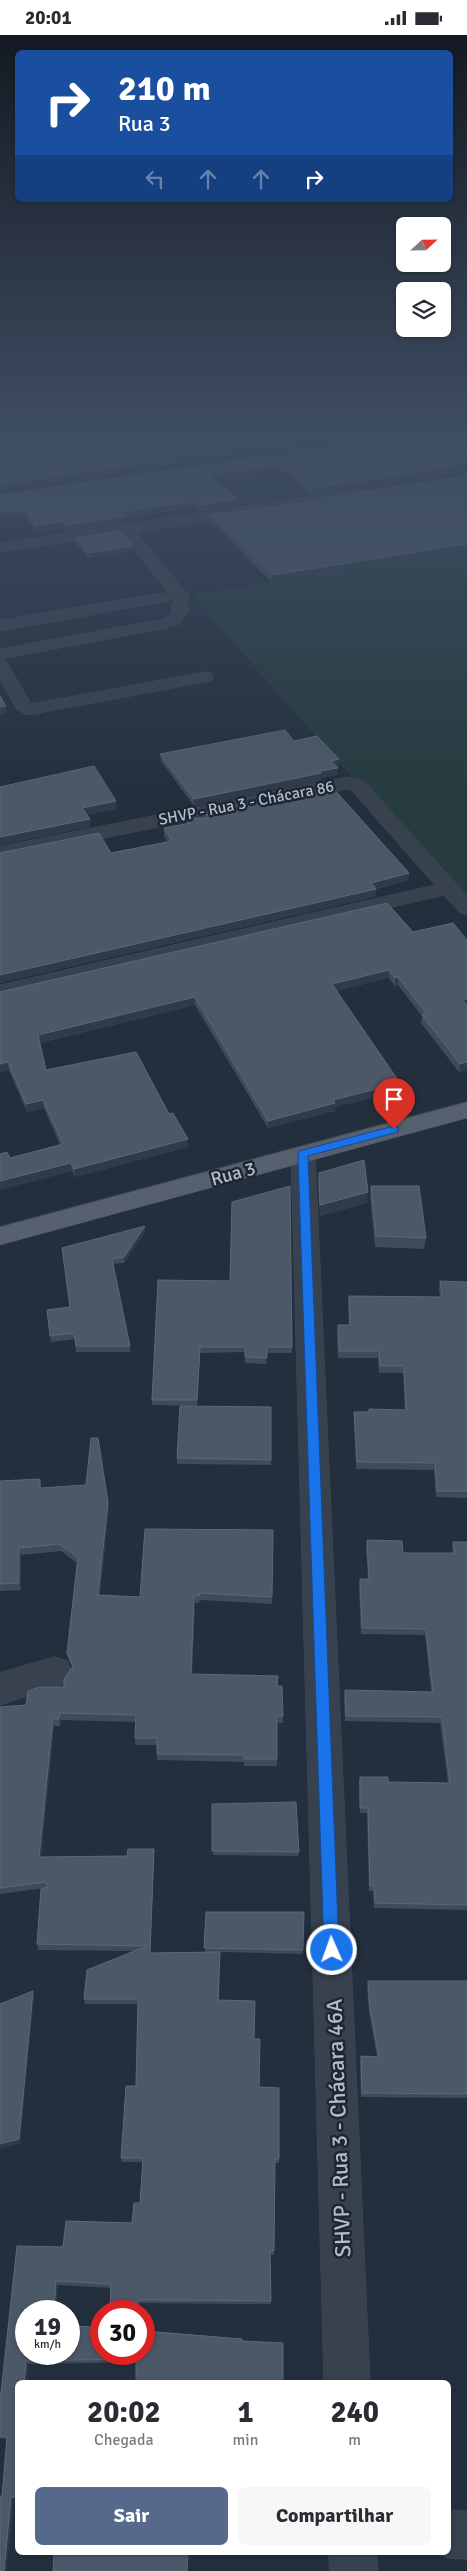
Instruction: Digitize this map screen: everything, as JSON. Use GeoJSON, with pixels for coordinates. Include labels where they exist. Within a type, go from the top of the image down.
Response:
{"type":"FeatureCollection","features":[{"type":"Feature","properties":{"kind":"main road","name":"Rua 3"},"geometry":{"type":"LineString","coordinates":[[0,1236],[467,1110]]}},
{"type":"Feature","properties":{"kind":"street"},"geometry":{"type":"LineString","coordinates":[[0,653],[167,623],[179,616],[181,611],[178,607],[167,603],[163,598],[141,556]]}},
{"type":"Feature","properties":{"kind":"street"},"geometry":{"type":"LineString","coordinates":[[154,579],[181,596],[182,600],[178,607]]}},
{"type":"Feature","properties":{"kind":"street"},"geometry":{"type":"LineString","coordinates":[[0,626],[163,598]]}},
{"type":"Feature","properties":{"kind":"street"},"geometry":{"type":"LineString","coordinates":[[0,665],[23,706],[28,710],[205,677]]}},
{"type":"Feature","properties":{"kind":"street","name":"SHVP - Rua 3 - Chácara 86"},"geometry":{"type":"LineString","coordinates":[[0,853],[348,783],[358,786],[467,909]]}},
{"type":"Feature","properties":{"kind":"street"},"geometry":{"type":"LineString","coordinates":[[0,992],[448,888]]}},
{"type":"Feature","properties":{"kind":"street","name":"SHVP - Rua 3 - Chácara 46A"},"geometry":{"type":"LineString","coordinates":[[303,1154],[347,2380]]}},
{"type":"Feature","properties":{"kind":"street"},"geometry":{"type":"LineString","coordinates":[[0,1689],[55,1672]]}},
{"type":"Feature","properties":{"kind":"street"},"geometry":{"type":"LineString","coordinates":[[451,2534],[467,2535]]}},
{"type":"Feature","properties":{"kind":"street"},"geometry":{"type":"LineString","coordinates":[[353,2555],[354,2571]]}},
{"type":"Feature","properties":{"kind":"green space"},"geometry":{"type":"Polygon","coordinates":[[[428,556],[467,556],[467,909],[192,595],[428,556]]]}},
{"type":"Feature","properties":{"kind":"building"},"geometry":{"type":"Polygon","coordinates":[[[253,556],[389,556],[272,575],[253,556]]]}},
{"type":"Feature","properties":{"kind":"building"},"geometry":{"type":"Polygon","coordinates":[[[0,696],[6,706],[0,707],[0,696]]]}},
{"type":"Feature","properties":{"kind":"building"},"geometry":{"type":"Polygon","coordinates":[[[285,730],[294,741],[317,736],[339,759],[331,761],[338,768],[194,799],[160,754],[285,730]]]}},
{"type":"Feature","properties":{"kind":"building"},"geometry":{"type":"Polygon","coordinates":[[[94,766],[116,801],[82,808],[90,819],[0,837],[0,787],[94,766]]]}},
{"type":"Feature","properties":{"kind":"building"},"geometry":{"type":"Polygon","coordinates":[[[332,787],[409,873],[371,883],[376,889],[0,975],[0,853],[99,833],[111,853],[172,841],[164,828],[190,823],[187,819],[209,818],[204,812],[332,787]]]}},
{"type":"Feature","properties":{"kind":"building"},"geometry":{"type":"Polygon","coordinates":[[[387,903],[413,932],[453,923],[467,940],[467,999],[463,1000],[467,1006],[467,1062],[460,1064],[422,1015],[427,1014],[398,977],[395,978],[389,970],[332,984],[400,1083],[333,1100],[335,1103],[268,1121],[195,997],[38,1035],[46,1070],[136,1052],[169,1114],[173,1113],[188,1139],[74,1169],[71,1163],[0,1181],[0,1154],[7,1152],[10,1158],[63,1144],[43,1100],[26,1104],[8,1062],[0,1064],[0,992],[387,903]]]}},
{"type":"Feature","properties":{"kind":"building"},"geometry":{"type":"Polygon","coordinates":[[[364,1160],[368,1192],[320,1205],[319,1173],[364,1160]]]}},
{"type":"Feature","properties":{"kind":"building"},"geometry":{"type":"Polygon","coordinates":[[[290,1186],[292,1347],[267,1347],[267,1358],[245,1357],[245,1347],[200,1347],[197,1400],[152,1400],[158,1280],[230,1281],[232,1202],[290,1186]]]}},
{"type":"Feature","properties":{"kind":"building"},"geometry":{"type":"Polygon","coordinates":[[[371,1186],[419,1186],[426,1238],[376,1236],[371,1186]]]}},
{"type":"Feature","properties":{"kind":"building"},"geometry":{"type":"Polygon","coordinates":[[[145,1226],[124,1257],[112,1259],[130,1346],[76,1346],[74,1333],[50,1336],[47,1310],[70,1307],[62,1248],[145,1226]]]}},
{"type":"Feature","properties":{"kind":"building"},"geometry":{"type":"Polygon","coordinates":[[[440,1281],[467,1282],[467,1491],[437,1491],[435,1463],[357,1462],[354,1412],[369,1412],[369,1409],[406,1410],[404,1366],[380,1366],[379,1351],[339,1351],[338,1325],[350,1325],[349,1296],[442,1297],[440,1281]]]}},
{"type":"Feature","properties":{"kind":"building"},"geometry":{"type":"Polygon","coordinates":[[[180,1406],[271,1407],[271,1460],[177,1458],[180,1406]]]}},
{"type":"Feature","properties":{"kind":"building"},"geometry":{"type":"Polygon","coordinates":[[[91,1438],[98,1438],[108,1502],[98,1595],[140,1597],[145,1529],[273,1530],[272,1597],[200,1593],[199,1596],[194,1596],[191,1674],[278,1676],[277,1686],[282,1686],[283,1716],[277,1716],[277,1759],[244,1759],[244,1755],[157,1754],[157,1738],[135,1738],[136,1715],[60,1713],[59,1719],[53,1719],[39,1857],[127,1856],[128,1849],[154,1849],[150,1953],[220,1952],[218,2000],[255,2001],[254,2039],[260,2039],[259,2087],[279,2088],[279,2159],[275,2159],[274,2251],[270,2251],[271,2301],[110,2300],[111,2284],[56,2281],[55,2300],[15,2300],[15,2365],[26,2365],[24,2380],[15,2380],[15,2497],[11,2497],[4,2571],[0,2571],[0,2496],[2,2496],[7,2437],[0,2436],[0,2393],[17,2246],[63,2247],[66,2221],[132,2223],[134,2203],[140,2203],[143,2158],[121,2158],[126,2086],[136,2086],[138,1999],[84,1999],[87,1970],[147,1946],[37,1944],[41,1889],[48,1887],[46,1882],[0,1888],[0,1707],[26,1705],[28,1691],[40,1687],[64,1687],[64,1679],[73,1666],[67,1653],[78,1557],[59,1544],[19,1548],[19,1583],[0,1584],[0,1481],[40,1479],[40,1488],[86,1485],[91,1438]]]}},
{"type":"Feature","properties":{"kind":"building"},"geometry":{"type":"Polygon","coordinates":[[[367,1540],[402,1541],[403,1553],[455,1553],[453,1542],[467,1542],[467,1905],[375,1903],[374,1886],[370,1886],[368,1808],[360,1808],[360,1777],[388,1777],[388,1782],[450,1783],[442,1717],[346,1716],[345,1690],[433,1692],[426,1629],[362,1628],[360,1579],[369,1579],[367,1540]]]}},
{"type":"Feature","properties":{"kind":"building"},"geometry":{"type":"Polygon","coordinates":[[[296,1802],[299,1852],[212,1851],[212,1804],[296,1802]]]}},
{"type":"Feature","properties":{"kind":"building"},"geometry":{"type":"Polygon","coordinates":[[[206,1912],[304,1912],[303,1950],[204,1948],[206,1912]]]}},
{"type":"Feature","properties":{"kind":"building"},"geometry":{"type":"Polygon","coordinates":[[[368,1981],[467,1981],[467,2094],[362,2093],[361,2056],[379,2057],[370,2007],[368,1981]]]}},
{"type":"Feature","properties":{"kind":"building"},"geometry":{"type":"Polygon","coordinates":[[[33,1991],[19,2139],[0,2144],[0,2004],[33,1991]]]}},
{"type":"Feature","properties":{"kind":"building"},"geometry":{"type":"Polygon","coordinates":[[[80,2326],[90,2327],[90,2360],[80,2360],[80,2326]]]}},
{"type":"Feature","properties":{"kind":"building"},"geometry":{"type":"Polygon","coordinates":[[[155,2332],[242,2339],[242,2341],[283,2343],[283,2380],[136,2380],[136,2365],[155,2365],[155,2332]]]}},
{"type":"Feature","properties":{"kind":"building"},"geometry":{"type":"Polygon","coordinates":[[[54,2555],[188,2555],[187,2571],[53,2571],[54,2555]]]}},
{"type":"Feature","properties":{"kind":"route"},"geometry":{"type":"LineString","coordinates":[[332,1950],[303,1154],[394,1129]]}}]}
